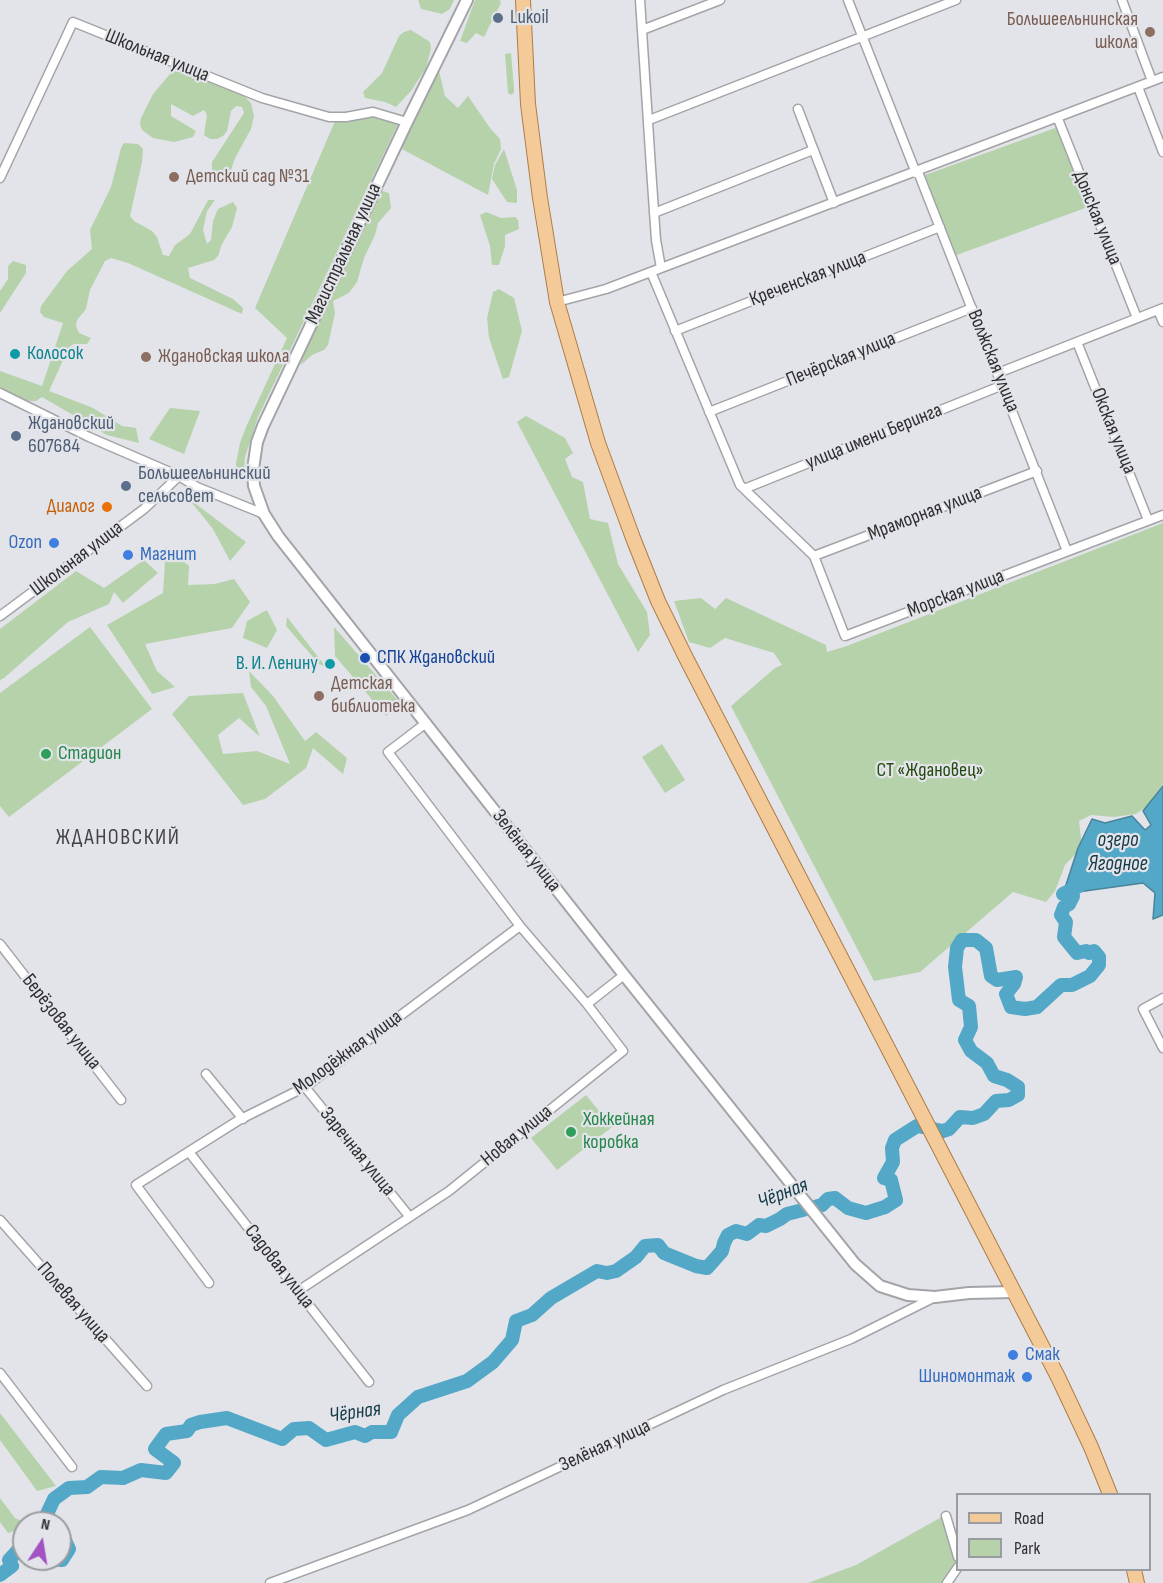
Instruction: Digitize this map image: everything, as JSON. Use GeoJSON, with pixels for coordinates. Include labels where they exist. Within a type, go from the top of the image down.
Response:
{"type":"FeatureCollection","features":[{"type":"Feature","properties":{"kind":"main road"},"geometry":{"type":"LineString","coordinates":[[523,0],[528,104],[557,302],[612,484],[658,601],[695,677],[1014,1292],[1086,1437],[1110,1493]]}},
{"type":"Feature","properties":{"kind":"street","name":"Магистральная улица"},"geometry":{"type":"LineString","coordinates":[[264,514],[254,486],[253,469],[257,442],[272,405],[467,0]]}},
{"type":"Feature","properties":{"kind":"street"},"geometry":{"type":"LineString","coordinates":[[640,0],[656,240],[661,268]]}},
{"type":"Feature","properties":{"kind":"street"},"geometry":{"type":"LineString","coordinates":[[642,30],[720,0]]}},
{"type":"Feature","properties":{"kind":"street","name":"Волжская улица"},"geometry":{"type":"LineString","coordinates":[[848,0],[1067,551]]}},
{"type":"Feature","properties":{"kind":"street"},"geometry":{"type":"LineString","coordinates":[[649,120],[956,0]]}},
{"type":"Feature","properties":{"kind":"street"},"geometry":{"type":"LineString","coordinates":[[1122,0],[1152,81]]}},
{"type":"Feature","properties":{"kind":"street","name":"Школьная улица"},"geometry":{"type":"LineString","coordinates":[[0,178],[73,22],[262,98],[329,117],[346,117],[373,112],[407,122]]}},
{"type":"Feature","properties":{"kind":"street"},"geometry":{"type":"LineString","coordinates":[[557,302],[606,289],[1058,119],[1163,77]]}},
{"type":"Feature","properties":{"kind":"street"},"geometry":{"type":"LineString","coordinates":[[1138,87],[1163,152]]}},
{"type":"Feature","properties":{"kind":"street"},"geometry":{"type":"LineString","coordinates":[[798,109],[834,203]]}},
{"type":"Feature","properties":{"kind":"street","name":"Донская улица"},"geometry":{"type":"LineString","coordinates":[[1058,119],[1137,318]]}},
{"type":"Feature","properties":{"kind":"street"},"geometry":{"type":"LineString","coordinates":[[654,213],[813,150]]}},
{"type":"Feature","properties":{"kind":"street","name":"Креченская улица"},"geometry":{"type":"LineString","coordinates":[[675,331],[940,227]]}},
{"type":"Feature","properties":{"kind":"street"},"geometry":{"type":"LineString","coordinates":[[651,272],[740,485],[814,556]]}},
{"type":"Feature","properties":{"kind":"street","name":"Печёрская улица"},"geometry":{"type":"LineString","coordinates":[[709,412],[972,308]]}},
{"type":"Feature","properties":{"kind":"street"},"geometry":{"type":"LineString","coordinates":[[998,374],[1161,309],[1163,322]]}},
{"type":"Feature","properties":{"kind":"street","name":"Окская улица"},"geometry":{"type":"LineString","coordinates":[[1077,342],[1148,520]]}},
{"type":"Feature","properties":{"kind":"street","name":"улица имени Беринга"},"geometry":{"type":"LineString","coordinates":[[744,489],[1003,386]]}},
{"type":"Feature","properties":{"kind":"street"},"geometry":{"type":"LineString","coordinates":[[0,393],[89,437],[179,476],[197,487],[264,514]]}},
{"type":"Feature","properties":{"kind":"street","name":"Мраморная улица"},"geometry":{"type":"LineString","coordinates":[[814,556],[1036,471]]}},
{"type":"Feature","properties":{"kind":"street","name":"Школьная улица"},"geometry":{"type":"LineString","coordinates":[[0,616],[144,509],[179,476]]}},
{"type":"Feature","properties":{"kind":"street","name":"Зелёная улица"},"geometry":{"type":"LineString","coordinates":[[264,514],[278,537],[855,1264],[880,1286],[908,1295],[935,1297],[969,1293],[1014,1292]]}},
{"type":"Feature","properties":{"kind":"street","name":"Морская улица"},"geometry":{"type":"LineString","coordinates":[[814,556],[845,636],[1163,515]]}},
{"type":"Feature","properties":{"kind":"street"},"geometry":{"type":"LineString","coordinates":[[426,723],[388,752],[520,926],[587,1004],[624,975]]}},
{"type":"Feature","properties":{"kind":"street","name":"Молодёжная улица"},"geometry":{"type":"LineString","coordinates":[[209,1283],[136,1185],[243,1119],[305,1087],[520,926]]}},
{"type":"Feature","properties":{"kind":"street","name":"Берёзовая улица"},"geometry":{"type":"LineString","coordinates":[[0,944],[121,1100]]}},
{"type":"Feature","properties":{"kind":"street"},"geometry":{"type":"LineString","coordinates":[[1163,998],[1143,1009],[1163,1048]]}},
{"type":"Feature","properties":{"kind":"street","name":"Новая улица"},"geometry":{"type":"LineString","coordinates":[[298,1291],[449,1191],[623,1052],[587,1004]]}},
{"type":"Feature","properties":{"kind":"street"},"geometry":{"type":"LineString","coordinates":[[206,1074],[243,1119]]}},
{"type":"Feature","properties":{"kind":"street","name":"Заречная улица"},"geometry":{"type":"LineString","coordinates":[[305,1087],[409,1216]]}},
{"type":"Feature","properties":{"kind":"street","name":"Садовая улица"},"geometry":{"type":"LineString","coordinates":[[189,1152],[369,1382]]}},
{"type":"Feature","properties":{"kind":"street","name":"Полевая улица"},"geometry":{"type":"LineString","coordinates":[[0,1220],[147,1386]]}},
{"type":"Feature","properties":{"kind":"street","name":"Зелёная улица"},"geometry":{"type":"LineString","coordinates":[[270,1583],[468,1510],[723,1390],[851,1339],[935,1297]]}},
{"type":"Feature","properties":{"kind":"street"},"geometry":{"type":"LineString","coordinates":[[0,1373],[72,1467]]}},
{"type":"Feature","properties":{"kind":"street"},"geometry":{"type":"LineString","coordinates":[[946,1516],[956,1553]]}},
{"type":"Feature","properties":{"kind":"street"},"geometry":{"type":"LineString","coordinates":[[947,1583],[956,1569]]}},
{"type":"Feature","properties":{"kind":"green space"},"geometry":{"type":"Polygon","coordinates":[[[418,0],[454,0],[450,9],[442,14],[421,9],[418,0]]]}},
{"type":"Feature","properties":{"kind":"green space"},"geometry":{"type":"Polygon","coordinates":[[[475,0],[500,0],[501,3],[484,37],[476,33],[467,43],[460,41],[475,0]]]}},
{"type":"Feature","properties":{"kind":"green space"},"geometry":{"type":"Polygon","coordinates":[[[411,30],[430,42],[431,49],[426,68],[411,91],[396,107],[365,98],[363,92],[382,73],[399,36],[411,30]]]}},
{"type":"Feature","properties":{"kind":"green space"},"geometry":{"type":"Polygon","coordinates":[[[511,53],[514,93],[511,95],[508,93],[505,54],[511,53]]]}},
{"type":"Feature","properties":{"kind":"green space"},"geometry":{"type":"Polygon","coordinates":[[[183,71],[237,89],[251,103],[254,116],[251,129],[235,158],[229,176],[223,180],[212,173],[212,162],[244,113],[242,107],[236,106],[231,111],[227,131],[217,139],[210,139],[204,135],[207,115],[204,110],[193,116],[171,104],[171,116],[196,131],[193,137],[174,142],[153,138],[142,130],[141,118],[153,94],[170,74],[183,71]]]}},
{"type":"Feature","properties":{"kind":"green space"},"geometry":{"type":"Polygon","coordinates":[[[439,71],[445,96],[458,108],[468,96],[500,139],[501,149],[494,164],[488,195],[400,148],[439,71]]]}},
{"type":"Feature","properties":{"kind":"green space"},"geometry":{"type":"Polygon","coordinates":[[[371,114],[395,120],[397,126],[258,417],[245,457],[244,470],[237,472],[236,463],[240,443],[287,338],[255,308],[335,121],[371,114]]]}},
{"type":"Feature","properties":{"kind":"green space"},"geometry":{"type":"Polygon","coordinates":[[[1058,127],[1088,207],[954,256],[925,175],[1058,127]]]}},
{"type":"Feature","properties":{"kind":"green space"},"geometry":{"type":"Polygon","coordinates":[[[124,143],[138,144],[143,149],[130,216],[134,221],[152,231],[157,237],[163,255],[169,256],[175,245],[190,234],[208,200],[215,200],[207,211],[203,230],[207,244],[211,240],[213,221],[218,209],[233,202],[237,208],[232,227],[218,256],[214,260],[188,268],[190,278],[233,299],[243,308],[242,314],[128,263],[111,258],[105,261],[90,290],[86,309],[77,320],[76,326],[79,333],[91,338],[87,344],[74,344],[69,347],[49,391],[93,408],[122,426],[136,428],[139,443],[107,435],[42,397],[36,401],[29,401],[11,396],[0,389],[0,371],[42,386],[63,323],[44,317],[40,312],[41,306],[67,271],[92,249],[90,230],[111,187],[124,143]]]}},
{"type":"Feature","properties":{"kind":"green space"},"geometry":{"type":"Polygon","coordinates":[[[504,149],[517,190],[517,203],[507,202],[492,179],[495,165],[504,149]]]}},
{"type":"Feature","properties":{"kind":"green space"},"geometry":{"type":"Polygon","coordinates":[[[379,190],[389,193],[391,208],[378,223],[357,282],[349,293],[333,301],[335,313],[328,345],[301,365],[306,342],[379,190]]]}},
{"type":"Feature","properties":{"kind":"green space"},"geometry":{"type":"Polygon","coordinates":[[[486,212],[501,218],[515,217],[518,220],[519,229],[505,235],[505,246],[499,265],[492,265],[490,246],[480,215],[486,212]]]}},
{"type":"Feature","properties":{"kind":"green space"},"geometry":{"type":"Polygon","coordinates":[[[13,261],[26,265],[26,273],[0,313],[0,291],[8,279],[8,266],[13,261]]]}},
{"type":"Feature","properties":{"kind":"green space"},"geometry":{"type":"Polygon","coordinates":[[[499,289],[514,298],[522,331],[509,377],[503,379],[489,338],[487,318],[493,292],[499,289]]]}},
{"type":"Feature","properties":{"kind":"green space"},"geometry":{"type":"Polygon","coordinates":[[[170,408],[200,411],[184,454],[149,439],[170,408]]]}},
{"type":"Feature","properties":{"kind":"green space"},"geometry":{"type":"Polygon","coordinates":[[[526,416],[565,438],[573,453],[565,459],[572,477],[583,482],[590,519],[608,523],[618,564],[647,612],[650,635],[638,652],[517,422],[526,416]]]}},
{"type":"Feature","properties":{"kind":"green space"},"geometry":{"type":"Polygon","coordinates":[[[188,498],[246,542],[230,561],[213,529],[188,498]]]}},
{"type":"Feature","properties":{"kind":"green space","name":"СТ «Ждановец»"},"geometry":{"type":"Polygon","coordinates":[[[1163,523],[1163,784],[1147,806],[1136,814],[1114,817],[1091,815],[1079,821],[1082,847],[1065,865],[1055,891],[1046,902],[1013,892],[920,972],[874,981],[731,706],[775,668],[782,665],[774,653],[725,638],[710,648],[689,642],[674,601],[701,598],[715,609],[726,598],[826,645],[827,652],[1163,523]]]}},
{"type":"Feature","properties":{"kind":"green space"},"geometry":{"type":"Polygon","coordinates":[[[166,547],[189,566],[188,585],[215,584],[234,579],[250,602],[232,628],[145,644],[157,671],[175,687],[152,694],[107,625],[163,593],[166,547]]]}},
{"type":"Feature","properties":{"kind":"green space"},"geometry":{"type":"Polygon","coordinates":[[[144,560],[158,573],[123,603],[114,592],[109,604],[68,622],[0,680],[0,629],[76,571],[104,588],[144,560]]]}},
{"type":"Feature","properties":{"kind":"green space"},"geometry":{"type":"Polygon","coordinates":[[[267,610],[277,630],[267,648],[243,638],[247,621],[267,610]]]}},
{"type":"Feature","properties":{"kind":"green space"},"geometry":{"type":"Polygon","coordinates":[[[287,617],[326,667],[319,664],[286,626],[287,617]]]}},
{"type":"Feature","properties":{"kind":"green space","name":"Стадион"},"geometry":{"type":"Polygon","coordinates":[[[90,627],[152,709],[9,817],[0,806],[0,693],[90,627]]]}},
{"type":"Feature","properties":{"kind":"green space"},"geometry":{"type":"Polygon","coordinates":[[[334,627],[401,704],[386,716],[335,656],[334,627]]]}},
{"type":"Feature","properties":{"kind":"green space"},"geometry":{"type":"Polygon","coordinates":[[[249,671],[273,696],[305,741],[316,732],[347,758],[343,774],[313,748],[306,768],[265,799],[243,805],[172,714],[189,696],[243,693],[260,737],[239,718],[218,735],[223,754],[257,751],[290,764],[266,706],[251,687],[249,671]]]}},
{"type":"Feature","properties":{"kind":"green space"},"geometry":{"type":"Polygon","coordinates":[[[662,744],[685,780],[665,793],[642,757],[662,744]]]}},
{"type":"Feature","properties":{"kind":"green space","name":"Хоккейная коробка"},"geometry":{"type":"Polygon","coordinates":[[[586,1095],[612,1127],[557,1170],[531,1138],[586,1095]]]}},
{"type":"Feature","properties":{"kind":"green space"},"geometry":{"type":"Polygon","coordinates":[[[0,1413],[56,1486],[37,1491],[0,1440],[0,1413]]]}},
{"type":"Feature","properties":{"kind":"green space"},"geometry":{"type":"Polygon","coordinates":[[[0,1498],[12,1514],[12,1532],[8,1533],[0,1522],[0,1498]]]}},
{"type":"Feature","properties":{"kind":"green space"},"geometry":{"type":"Polygon","coordinates":[[[947,1514],[956,1547],[957,1571],[947,1583],[808,1583],[856,1565],[947,1514]]]}},
{"type":"Feature","properties":{"kind":"water","name":"озеро Ягодное"},"geometry":{"type":"Polygon","coordinates":[[[1163,786],[1163,915],[1153,919],[1155,893],[1143,883],[1063,894],[1078,848],[1092,819],[1105,823],[1132,816],[1145,830],[1151,825],[1143,811],[1163,786]]]}},
{"type":"Feature","properties":{"kind":"waterway","name":"Чёрная"},"geometry":{"type":"LineString","coordinates":[[48,1511],[54,1499],[69,1488],[87,1487],[101,1477],[123,1478],[141,1470],[166,1473],[174,1463],[155,1449],[166,1434],[187,1431],[191,1425],[200,1422],[227,1418],[282,1439],[294,1429],[309,1428],[326,1440],[355,1432],[365,1436],[372,1432],[391,1432],[398,1415],[418,1397],[467,1381],[493,1362],[512,1340],[516,1321],[532,1315],[551,1298],[597,1271],[607,1273],[616,1271],[636,1257],[645,1246],[658,1245],[664,1253],[707,1268],[722,1251],[728,1235],[736,1231],[747,1234],[759,1225],[766,1226],[787,1214],[822,1205],[828,1199],[835,1198],[848,1208],[866,1213],[885,1207],[896,1200],[891,1180],[884,1178],[893,1162],[892,1148],[895,1140],[917,1126],[943,1131],[949,1129],[960,1117],[973,1118],[984,1114],[996,1101],[1009,1100],[1018,1095],[1018,1087],[994,1076],[987,1063],[971,1051],[965,1040],[971,1027],[969,1006],[959,1000],[955,967],[957,948],[962,940],[976,940],[986,948],[991,976],[997,980],[1016,977],[1014,984],[1006,994],[1011,1007],[1025,1009],[1037,1007],[1061,985],[1072,985],[1090,976],[1099,965],[1099,957],[1094,951],[1077,953],[1064,937],[1066,922],[1061,915],[1073,896],[1063,894],[1079,886]]}},
{"type":"Feature","properties":{"kind":"waterway","name":"Чёрная"},"geometry":{"type":"LineString","coordinates":[[12,1557],[9,1560],[12,1566]]}},
{"type":"Feature","properties":{"kind":"waterway","name":"Чёрная"},"geometry":{"type":"LineString","coordinates":[[0,1575],[12,1566]]}},
{"type":"Feature","properties":{"kind":"place","name":"Lukoil"},"geometry":{"type":"Point","coordinates":[498,18]}},
{"type":"Feature","properties":{"kind":"place","name":"Большеельнинская школа"},"geometry":{"type":"Point","coordinates":[1150,32]}},
{"type":"Feature","properties":{"kind":"place","name":"Детский сад №31"},"geometry":{"type":"Point","coordinates":[174,177]}},
{"type":"Feature","properties":{"kind":"place","name":"Колосок"},"geometry":{"type":"Point","coordinates":[15,354]}},
{"type":"Feature","properties":{"kind":"place","name":"Ждановская школа"},"geometry":{"type":"Point","coordinates":[146,357]}},
{"type":"Feature","properties":{"kind":"place","name":"Ждановский 607684"},"geometry":{"type":"Point","coordinates":[16,436]}},
{"type":"Feature","properties":{"kind":"place","name":"Большеельнинский сельсовет"},"geometry":{"type":"Point","coordinates":[126,486]}},
{"type":"Feature","properties":{"kind":"place","name":"Диалог"},"geometry":{"type":"Point","coordinates":[107,507]}},
{"type":"Feature","properties":{"kind":"place","name":"Ozon"},"geometry":{"type":"Point","coordinates":[54,543]}},
{"type":"Feature","properties":{"kind":"place","name":"Магнит"},"geometry":{"type":"Point","coordinates":[128,555]}},
{"type":"Feature","properties":{"kind":"place","name":"СПК Ждановский"},"geometry":{"type":"Point","coordinates":[365,658]}},
{"type":"Feature","properties":{"kind":"place","name":"В. И. Ленину"},"geometry":{"type":"Point","coordinates":[330,664]}},
{"type":"Feature","properties":{"kind":"place","name":"Детская библиотека"},"geometry":{"type":"Point","coordinates":[319,696]}},
{"type":"Feature","properties":{"kind":"place","name":"Стадион"},"geometry":{"type":"Point","coordinates":[46,754]}},
{"type":"Feature","properties":{"kind":"place","name":"Хоккейная коробка"},"geometry":{"type":"Point","coordinates":[571,1132]}},
{"type":"Feature","properties":{"kind":"place","name":"Смак"},"geometry":{"type":"Point","coordinates":[1013,1355]}},
{"type":"Feature","properties":{"kind":"place","name":"Шиномонтаж"},"geometry":{"type":"Point","coordinates":[1027,1377]}},
{"type":"Feature","properties":{"kind":"district","name":"ЖДАНОВСКИЙ"},"geometry":{"type":"Point","coordinates":[118,838]}}]}
